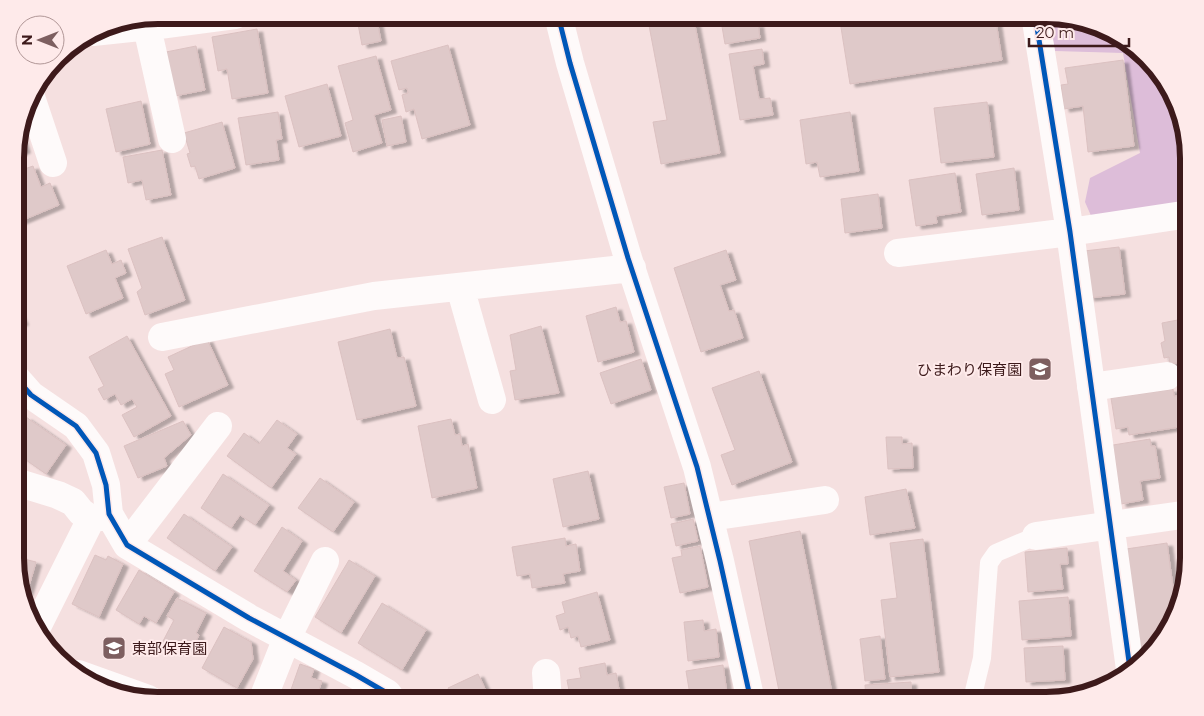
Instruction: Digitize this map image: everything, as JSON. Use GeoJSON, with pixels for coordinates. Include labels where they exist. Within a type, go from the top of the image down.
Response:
{"type":"FeatureCollection","features":[{"type":"Feature","properties":{"kind":"street"},"geometry":{"type":"LineString","coordinates":[[153,24],[172,139]]}},
{"type":"Feature","properties":{"kind":"street"},"geometry":{"type":"LineString","coordinates":[[560,24],[570,63],[632,268],[697,467],[749,692]]}},
{"type":"Feature","properties":{"kind":"street"},"geometry":{"type":"LineString","coordinates":[[1036,24],[1070,232],[1129,664]]}},
{"type":"Feature","properties":{"kind":"street"},"geometry":{"type":"LineString","coordinates":[[34,106],[53,163]]}},
{"type":"Feature","properties":{"kind":"street"},"geometry":{"type":"LineString","coordinates":[[898,253],[1070,232],[1180,215]]}},
{"type":"Feature","properties":{"kind":"street"},"geometry":{"type":"LineString","coordinates":[[162,336],[374,296],[632,268]]}},
{"type":"Feature","properties":{"kind":"street"},"geometry":{"type":"LineString","coordinates":[[460,287],[492,400]]}},
{"type":"Feature","properties":{"kind":"street"},"geometry":{"type":"LineString","coordinates":[[1091,387],[1167,376]]}},
{"type":"Feature","properties":{"kind":"street"},"geometry":{"type":"LineString","coordinates":[[24,387],[31,395],[76,426],[96,454],[106,485],[100,517],[40,622]]}},
{"type":"Feature","properties":{"kind":"street"},"geometry":{"type":"LineString","coordinates":[[127,545],[218,426]]}},
{"type":"Feature","properties":{"kind":"street"},"geometry":{"type":"LineString","coordinates":[[24,484],[58,495],[73,502],[80,512],[100,517],[127,545],[250,618],[356,674],[385,692]]}},
{"type":"Feature","properties":{"kind":"street"},"geometry":{"type":"LineString","coordinates":[[710,517],[825,500]]}},
{"type":"Feature","properties":{"kind":"street"},"geometry":{"type":"LineString","coordinates":[[1036,536],[1180,515]]}},
{"type":"Feature","properties":{"kind":"street"},"geometry":{"type":"LineString","coordinates":[[266,692],[287,638],[325,561]]}},
{"type":"Feature","properties":{"kind":"street"},"geometry":{"type":"LineString","coordinates":[[546,673],[547,692]]}},
{"type":"Feature","properties":{"kind":"lane"},"geometry":{"type":"LineString","coordinates":[[974,692],[982,658],[989,563],[996,553],[1036,536]]}},
{"type":"Feature","properties":{"kind":"shaded area"},"geometry":{"type":"Polygon","coordinates":[[[1050,24],[1081,28],[1098,34],[1128,51],[1153,76],[1170,106],[1176,123],[1180,149],[1180,205],[1092,218],[1085,202],[1090,178],[1140,153],[1123,53],[1055,51],[1050,24]]]}},
{"type":"Feature","properties":{"kind":"building"},"geometry":{"type":"Polygon","coordinates":[[[358,24],[378,24],[381,41],[362,45],[358,24]]]}},
{"type":"Feature","properties":{"kind":"building"},"geometry":{"type":"Polygon","coordinates":[[[649,24],[695,24],[720,153],[661,164],[653,122],[667,120],[649,24]]]}},
{"type":"Feature","properties":{"kind":"building"},"geometry":{"type":"Polygon","coordinates":[[[722,24],[746,24],[746,26],[758,24],[760,38],[725,44],[722,24]]]}},
{"type":"Feature","properties":{"kind":"building"},"geometry":{"type":"Polygon","coordinates":[[[840,24],[996,24],[1002,60],[850,84],[840,24]]]}},
{"type":"Feature","properties":{"kind":"building"},"geometry":{"type":"Polygon","coordinates":[[[257,29],[268,93],[232,99],[227,69],[218,71],[212,37],[257,29]]]}},
{"type":"Feature","properties":{"kind":"building"},"geometry":{"type":"Polygon","coordinates":[[[448,45],[470,125],[422,139],[414,109],[406,112],[402,95],[408,93],[407,88],[399,90],[391,61],[448,45]]]}},
{"type":"Feature","properties":{"kind":"building"},"geometry":{"type":"Polygon","coordinates":[[[196,46],[205,90],[175,96],[166,52],[196,46]]]}},
{"type":"Feature","properties":{"kind":"building"},"geometry":{"type":"Polygon","coordinates":[[[762,49],[764,64],[753,66],[759,99],[770,98],[773,115],[740,120],[729,54],[762,49]]]}},
{"type":"Feature","properties":{"kind":"building"},"geometry":{"type":"Polygon","coordinates":[[[376,56],[391,110],[374,115],[382,143],[353,152],[345,123],[353,120],[338,66],[376,56]]]}},
{"type":"Feature","properties":{"kind":"building"},"geometry":{"type":"Polygon","coordinates":[[[1123,60],[1134,146],[1088,152],[1083,106],[1064,109],[1061,85],[1068,84],[1065,68],[1123,60]]]}},
{"type":"Feature","properties":{"kind":"building"},"geometry":{"type":"Polygon","coordinates":[[[327,84],[341,136],[299,147],[285,96],[327,84]]]}},
{"type":"Feature","properties":{"kind":"building"},"geometry":{"type":"Polygon","coordinates":[[[141,101],[150,144],[116,152],[106,109],[141,101]]]}},
{"type":"Feature","properties":{"kind":"building"},"geometry":{"type":"Polygon","coordinates":[[[987,102],[994,157],[941,163],[934,108],[987,102]]]}},
{"type":"Feature","properties":{"kind":"building"},"geometry":{"type":"Polygon","coordinates":[[[278,112],[282,139],[276,140],[279,160],[246,165],[238,118],[278,112]]]}},
{"type":"Feature","properties":{"kind":"building"},"geometry":{"type":"Polygon","coordinates":[[[850,112],[859,171],[820,177],[817,162],[806,164],[800,120],[850,112]]]}},
{"type":"Feature","properties":{"kind":"building"},"geometry":{"type":"Polygon","coordinates":[[[401,116],[406,142],[387,146],[382,120],[401,116]]]}},
{"type":"Feature","properties":{"kind":"building"},"geometry":{"type":"Polygon","coordinates":[[[222,122],[235,168],[199,179],[195,166],[191,167],[187,154],[190,153],[184,133],[222,122]]]}},
{"type":"Feature","properties":{"kind":"building"},"geometry":{"type":"Polygon","coordinates":[[[162,150],[171,195],[146,200],[142,180],[128,183],[123,157],[162,150]]]}},
{"type":"Feature","properties":{"kind":"building"},"geometry":{"type":"Polygon","coordinates":[[[33,166],[41,187],[50,183],[59,205],[24,220],[24,169],[33,166]]]}},
{"type":"Feature","properties":{"kind":"building"},"geometry":{"type":"Polygon","coordinates":[[[1014,168],[1019,210],[982,215],[976,174],[1014,168]]]}},
{"type":"Feature","properties":{"kind":"building"},"geometry":{"type":"Polygon","coordinates":[[[955,173],[961,212],[936,216],[937,223],[916,226],[909,180],[955,173]]]}},
{"type":"Feature","properties":{"kind":"building"},"geometry":{"type":"Polygon","coordinates":[[[878,194],[882,228],[845,233],[841,199],[878,194]]]}},
{"type":"Feature","properties":{"kind":"building"},"geometry":{"type":"Polygon","coordinates":[[[162,237],[185,300],[145,315],[137,292],[142,288],[128,249],[162,237]]]}},
{"type":"Feature","properties":{"kind":"building"},"geometry":{"type":"Polygon","coordinates":[[[1119,247],[1125,294],[1089,298],[1084,251],[1119,247]]]}},
{"type":"Feature","properties":{"kind":"building"},"geometry":{"type":"Polygon","coordinates":[[[106,250],[112,264],[121,260],[126,273],[115,278],[123,298],[86,314],[67,266],[106,250]]]}},
{"type":"Feature","properties":{"kind":"building"},"geometry":{"type":"Polygon","coordinates":[[[726,250],[736,280],[720,285],[729,311],[734,310],[743,338],[701,352],[674,268],[726,250]]]}},
{"type":"Feature","properties":{"kind":"building"},"geometry":{"type":"Polygon","coordinates":[[[616,307],[620,322],[626,321],[634,352],[598,362],[586,316],[616,307]]]}},
{"type":"Feature","properties":{"kind":"building"},"geometry":{"type":"Polygon","coordinates":[[[1180,320],[1180,362],[1170,364],[1169,357],[1164,358],[1161,343],[1165,341],[1162,323],[1180,320]]]}},
{"type":"Feature","properties":{"kind":"building"},"geometry":{"type":"Polygon","coordinates":[[[541,326],[559,393],[515,400],[510,371],[516,370],[510,335],[541,326]]]}},
{"type":"Feature","properties":{"kind":"building"},"geometry":{"type":"Polygon","coordinates":[[[390,329],[397,358],[404,357],[416,406],[357,420],[338,342],[390,329]]]}},
{"type":"Feature","properties":{"kind":"building"},"geometry":{"type":"Polygon","coordinates":[[[127,336],[171,416],[134,437],[122,415],[137,407],[132,399],[121,405],[115,394],[104,400],[98,389],[104,386],[89,357],[127,336]]]}},
{"type":"Feature","properties":{"kind":"building"},"geometry":{"type":"Polygon","coordinates":[[[207,339],[228,385],[179,407],[165,374],[174,370],[168,357],[207,339]]]}},
{"type":"Feature","properties":{"kind":"building"},"geometry":{"type":"Polygon","coordinates":[[[641,359],[651,390],[611,404],[600,373],[641,359]]]}},
{"type":"Feature","properties":{"kind":"building"},"geometry":{"type":"Polygon","coordinates":[[[759,371],[792,462],[732,485],[721,455],[735,450],[712,388],[759,371]]]}},
{"type":"Feature","properties":{"kind":"building"},"geometry":{"type":"Polygon","coordinates":[[[1173,389],[1174,396],[1180,395],[1180,427],[1129,435],[1128,427],[1116,429],[1111,398],[1173,389]]]}},
{"type":"Feature","properties":{"kind":"building"},"geometry":{"type":"Polygon","coordinates":[[[26,417],[66,445],[46,474],[24,459],[24,420],[26,417]]]}},
{"type":"Feature","properties":{"kind":"building"},"geometry":{"type":"Polygon","coordinates":[[[451,419],[455,435],[460,434],[462,446],[468,444],[477,488],[432,498],[418,426],[451,419]]]}},
{"type":"Feature","properties":{"kind":"building"},"geometry":{"type":"Polygon","coordinates":[[[277,420],[297,434],[287,448],[296,454],[271,488],[227,456],[244,433],[259,444],[277,420]]]}},
{"type":"Feature","properties":{"kind":"building"},"geometry":{"type":"Polygon","coordinates":[[[183,421],[191,435],[164,458],[167,466],[138,478],[124,446],[183,421]]]}},
{"type":"Feature","properties":{"kind":"building"},"geometry":{"type":"Polygon","coordinates":[[[886,437],[902,437],[902,444],[912,443],[913,468],[888,469],[886,437]]]}},
{"type":"Feature","properties":{"kind":"building"},"geometry":{"type":"Polygon","coordinates":[[[1150,439],[1151,446],[1155,446],[1160,478],[1140,481],[1143,500],[1121,504],[1113,445],[1150,439]]]}},
{"type":"Feature","properties":{"kind":"building"},"geometry":{"type":"Polygon","coordinates":[[[588,471],[599,519],[563,527],[553,479],[588,471]]]}},
{"type":"Feature","properties":{"kind":"building"},"geometry":{"type":"Polygon","coordinates":[[[223,474],[269,505],[255,525],[240,515],[231,528],[201,508],[223,474]]]}},
{"type":"Feature","properties":{"kind":"building"},"geometry":{"type":"Polygon","coordinates":[[[320,478],[354,502],[333,532],[298,508],[320,478]]]}},
{"type":"Feature","properties":{"kind":"building"},"geometry":{"type":"Polygon","coordinates":[[[684,483],[690,514],[671,518],[664,487],[684,483]]]}},
{"type":"Feature","properties":{"kind":"building"},"geometry":{"type":"Polygon","coordinates":[[[906,489],[915,528],[870,535],[865,497],[906,489]]]}},
{"type":"Feature","properties":{"kind":"building"},"geometry":{"type":"Polygon","coordinates":[[[184,514],[232,547],[215,571],[167,538],[184,514]]]}},
{"type":"Feature","properties":{"kind":"building"},"geometry":{"type":"Polygon","coordinates":[[[693,519],[698,541],[676,546],[671,524],[693,519]]]}},
{"type":"Feature","properties":{"kind":"building"},"geometry":{"type":"Polygon","coordinates":[[[282,527],[302,541],[283,571],[296,580],[287,592],[254,571],[282,527]]]}},
{"type":"Feature","properties":{"kind":"building"},"geometry":{"type":"Polygon","coordinates":[[[800,531],[832,692],[779,692],[749,541],[800,531]]]}},
{"type":"Feature","properties":{"kind":"building"},"geometry":{"type":"Polygon","coordinates":[[[565,538],[566,546],[576,544],[580,571],[563,574],[565,583],[532,588],[530,574],[517,576],[512,547],[565,538]]]}},
{"type":"Feature","properties":{"kind":"building"},"geometry":{"type":"Polygon","coordinates":[[[923,539],[939,672],[890,677],[881,600],[897,598],[890,543],[923,539]]]}},
{"type":"Feature","properties":{"kind":"building"},"geometry":{"type":"Polygon","coordinates":[[[1167,543],[1174,597],[1170,610],[1153,640],[1141,653],[1126,549],[1167,543]]]}},
{"type":"Feature","properties":{"kind":"building"},"geometry":{"type":"Polygon","coordinates":[[[700,546],[708,587],[680,593],[672,558],[682,556],[681,550],[700,546]]]}},
{"type":"Feature","properties":{"kind":"building"},"geometry":{"type":"Polygon","coordinates":[[[1067,548],[1068,564],[1060,564],[1063,589],[1028,592],[1025,552],[1067,548]]]}},
{"type":"Feature","properties":{"kind":"building"},"geometry":{"type":"Polygon","coordinates":[[[95,555],[106,560],[108,556],[123,564],[99,617],[72,604],[95,555]]]}},
{"type":"Feature","properties":{"kind":"building"},"geometry":{"type":"Polygon","coordinates":[[[24,559],[36,562],[28,591],[24,559]]]}},
{"type":"Feature","properties":{"kind":"building"},"geometry":{"type":"Polygon","coordinates":[[[349,560],[375,576],[341,633],[315,617],[349,560]]]}},
{"type":"Feature","properties":{"kind":"building"},"geometry":{"type":"Polygon","coordinates":[[[139,570],[174,592],[156,623],[144,616],[139,624],[116,610],[139,570]]]}},
{"type":"Feature","properties":{"kind":"building"},"geometry":{"type":"Polygon","coordinates":[[[597,592],[610,640],[581,647],[578,636],[571,638],[568,627],[560,630],[556,616],[565,613],[562,602],[597,592]]]}},
{"type":"Feature","properties":{"kind":"building"},"geometry":{"type":"Polygon","coordinates":[[[1068,597],[1071,636],[1022,640],[1019,601],[1068,597]]]}},
{"type":"Feature","properties":{"kind":"building"},"geometry":{"type":"Polygon","coordinates":[[[177,598],[206,613],[196,633],[199,635],[192,650],[181,645],[178,651],[162,643],[174,620],[167,616],[177,598]]]}},
{"type":"Feature","properties":{"kind":"building"},"geometry":{"type":"Polygon","coordinates":[[[382,603],[426,630],[402,670],[358,643],[382,603]]]}},
{"type":"Feature","properties":{"kind":"building"},"geometry":{"type":"Polygon","coordinates":[[[703,620],[704,631],[716,629],[719,657],[688,661],[684,622],[703,620]]]}},
{"type":"Feature","properties":{"kind":"building"},"geometry":{"type":"Polygon","coordinates":[[[224,627],[251,642],[253,659],[237,688],[202,668],[224,627]]]}},
{"type":"Feature","properties":{"kind":"building"},"geometry":{"type":"Polygon","coordinates":[[[880,636],[885,679],[865,681],[860,639],[880,636]]]}},
{"type":"Feature","properties":{"kind":"building"},"geometry":{"type":"Polygon","coordinates":[[[1063,646],[1065,680],[1026,682],[1024,648],[1063,646]]]}},
{"type":"Feature","properties":{"kind":"building"},"geometry":{"type":"Polygon","coordinates":[[[605,663],[607,675],[616,673],[619,692],[569,692],[567,680],[581,678],[579,668],[605,663]]]}},
{"type":"Feature","properties":{"kind":"building"},"geometry":{"type":"Polygon","coordinates":[[[300,664],[314,669],[311,678],[322,681],[318,692],[290,692],[300,664]]]}},
{"type":"Feature","properties":{"kind":"building"},"geometry":{"type":"Polygon","coordinates":[[[723,665],[727,692],[690,692],[686,671],[723,665]]]}},
{"type":"Feature","properties":{"kind":"building"},"geometry":{"type":"Polygon","coordinates":[[[478,674],[487,692],[450,692],[448,688],[478,674]]]}},
{"type":"Feature","properties":{"kind":"building"},"geometry":{"type":"Polygon","coordinates":[[[911,682],[912,692],[865,692],[865,685],[911,682]]]}},
{"type":"Feature","properties":{"kind":"cycle path"},"geometry":{"type":"LineString","coordinates":[[560,24],[628,258],[697,467],[749,692]]}},
{"type":"Feature","properties":{"kind":"cycle path"},"geometry":{"type":"LineString","coordinates":[[1036,24],[1070,232],[1129,664]]}},
{"type":"Feature","properties":{"kind":"cycle path"},"geometry":{"type":"LineString","coordinates":[[24,387],[31,395],[76,426],[96,453],[106,485],[109,514],[127,545],[249,618],[385,692]]}},
{"type":"Feature","properties":{"kind":"place","name":"ひまわり保育園"},"geometry":{"type":"Point","coordinates":[1040,369]}},
{"type":"Feature","properties":{"kind":"place","name":"東部保育園"},"geometry":{"type":"Point","coordinates":[114,648]}}]}
